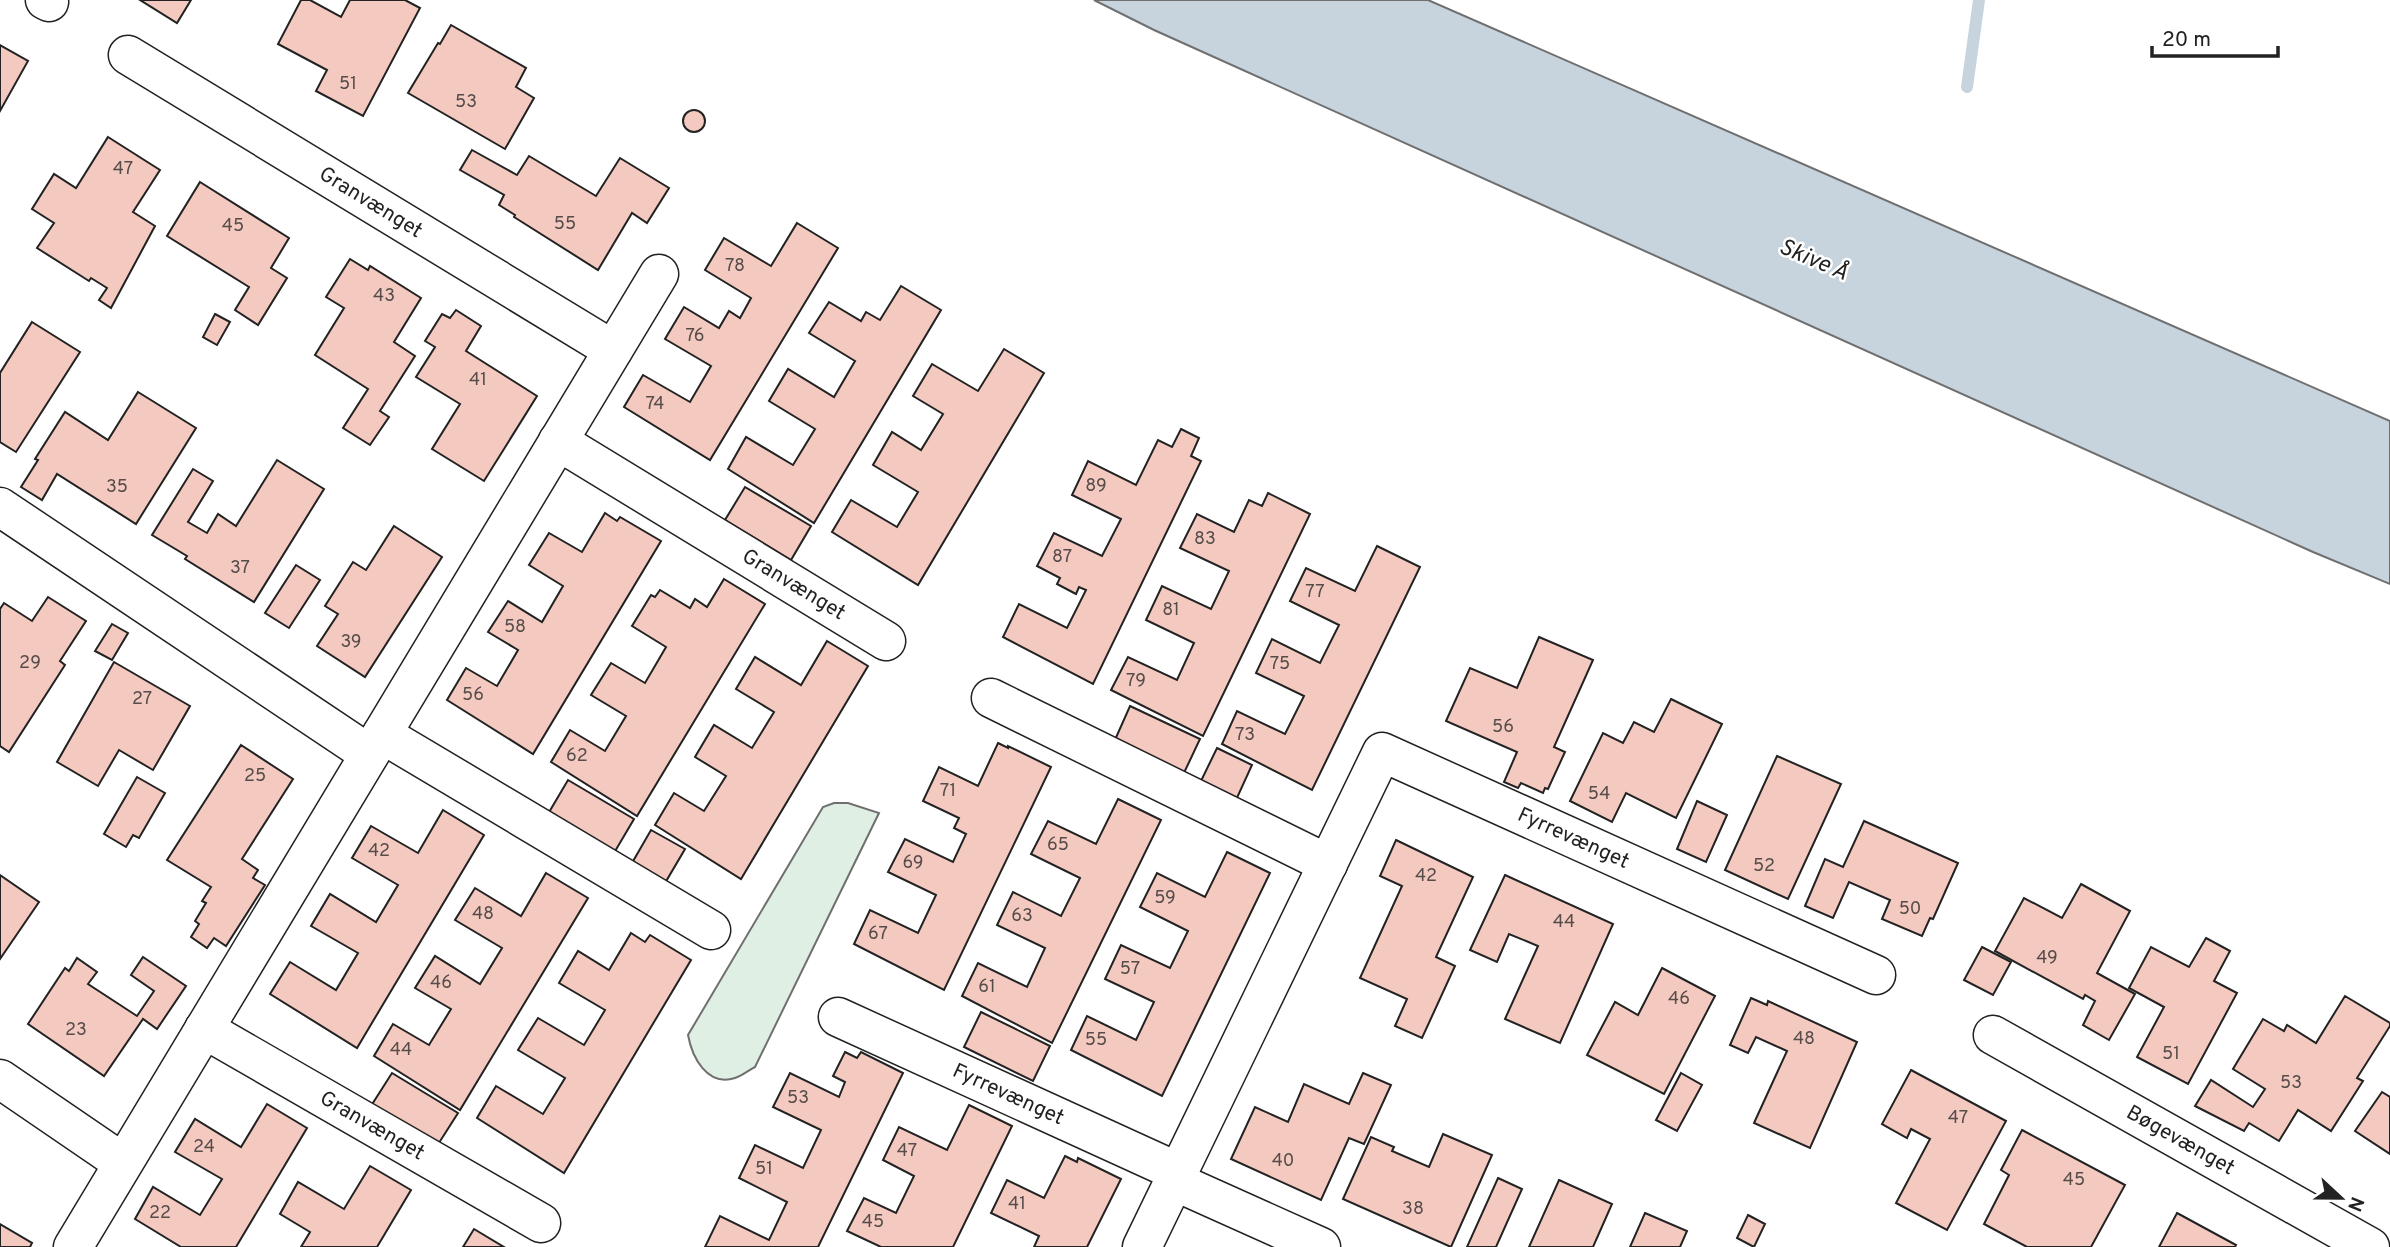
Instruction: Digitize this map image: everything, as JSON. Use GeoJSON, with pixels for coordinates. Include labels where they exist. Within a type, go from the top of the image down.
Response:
{"type":"FeatureCollection","features":[{"type":"Feature","properties":{"kind":"street","name":"Granvænget"},"geometry":{"type":"LineString","coordinates":[[128,55],[613,350]]}},
{"type":"Feature","properties":{"kind":"street"},"geometry":{"type":"LineString","coordinates":[[73,1247],[659,274]]}},
{"type":"Feature","properties":{"kind":"street","name":"Granvænget"},"geometry":{"type":"LineString","coordinates":[[558,441],[886,641]]}},
{"type":"Feature","properties":{"kind":"street"},"geometry":{"type":"LineString","coordinates":[[0,507],[376,744],[711,930]]}},
{"type":"Feature","properties":{"kind":"street"},"geometry":{"type":"LineString","coordinates":[[992,698],[1328,864]]}},
{"type":"Feature","properties":{"kind":"street","name":"Fyrrevænget"},"geometry":{"type":"LineString","coordinates":[[1142,1247],[1382,752],[1875,975]]}},
{"type":"Feature","properties":{"kind":"street","name":"Fyrrevænget"},"geometry":{"type":"LineString","coordinates":[[838,1017],[1321,1247]]}},
{"type":"Feature","properties":{"kind":"street","name":"Granvænget"},"geometry":{"type":"LineString","coordinates":[[204,1030],[541,1223]]}},
{"type":"Feature","properties":{"kind":"street","name":"Bøgevænget"},"geometry":{"type":"LineString","coordinates":[[1993,1035],[2370,1247]]}},
{"type":"Feature","properties":{"kind":"street"},"geometry":{"type":"LineString","coordinates":[[0,1079],[123,1163]]}},
{"type":"Feature","properties":{"kind":"green space"},"geometry":{"type":"Polygon","coordinates":[[[834,803],[848,803],[879,813],[755,1067],[735,1078],[716,1078],[697,1061],[688,1035],[823,807],[834,803]]]}},
{"type":"Feature","properties":{"kind":"water","name":"Skive Å"},"geometry":{"type":"Polygon","coordinates":[[[1094,0],[1428,0],[2390,421],[2390,584],[2313,552],[1154,30],[1094,0]]]}},
{"type":"Feature","properties":{"kind":"building"},"geometry":{"type":"Polygon","coordinates":[[[140,0],[191,0],[177,23],[140,0]]]}},
{"type":"Feature","properties":{"kind":"building"},"geometry":{"type":"Polygon","coordinates":[[[301,0],[310,0],[341,17],[350,0],[405,0],[420,8],[363,116],[316,91],[327,70],[278,44],[301,0]]]}},
{"type":"Feature","properties":{"kind":"building"},"geometry":{"type":"Polygon","coordinates":[[[451,25],[526,68],[516,87],[534,98],[505,149],[408,93],[451,25]]]}},
{"type":"Feature","properties":{"kind":"building"},"geometry":{"type":"Polygon","coordinates":[[[0,45],[28,61],[0,111],[0,45]]]}},
{"type":"Feature","properties":{"kind":"building"},"geometry":{"type":"Polygon","coordinates":[[[690,110],[698,110],[705,117],[705,125],[698,132],[690,132],[683,125],[683,117],[690,110]]]}},
{"type":"Feature","properties":{"kind":"building"},"geometry":{"type":"Polygon","coordinates":[[[108,137],[160,170],[133,212],[155,226],[111,308],[99,300],[107,288],[91,278],[89,281],[37,248],[54,223],[32,209],[54,174],[76,188],[108,137]]]}},
{"type":"Feature","properties":{"kind":"building"},"geometry":{"type":"Polygon","coordinates":[[[472,150],[517,175],[529,156],[596,196],[620,158],[669,188],[647,223],[632,213],[598,270],[514,217],[515,215],[499,205],[504,195],[460,170],[472,150]]]}},
{"type":"Feature","properties":{"kind":"building"},"geometry":{"type":"Polygon","coordinates":[[[200,182],[289,238],[271,268],[287,278],[258,325],[235,310],[249,287],[167,236],[200,182]]]}},
{"type":"Feature","properties":{"kind":"building"},"geometry":{"type":"Polygon","coordinates":[[[797,223],[838,248],[710,460],[624,407],[643,375],[690,402],[711,366],[665,339],[684,307],[719,328],[729,311],[740,318],[751,298],[705,270],[724,238],[771,266],[797,223]]]}},
{"type":"Feature","properties":{"kind":"building"},"geometry":{"type":"Polygon","coordinates":[[[350,259],[368,270],[370,266],[421,298],[394,342],[415,356],[380,411],[389,417],[370,445],[343,428],[368,389],[315,355],[344,308],[326,297],[350,259]]]}},
{"type":"Feature","properties":{"kind":"building"},"geometry":{"type":"Polygon","coordinates":[[[901,286],[941,310],[814,523],[728,469],[746,437],[793,465],[815,429],[769,401],[788,369],[834,397],[855,361],[809,333],[829,302],[861,321],[866,312],[880,320],[901,286]]]}},
{"type":"Feature","properties":{"kind":"building"},"geometry":{"type":"Polygon","coordinates":[[[456,310],[481,326],[466,351],[537,396],[484,481],[432,449],[460,404],[416,377],[435,347],[425,341],[442,314],[450,318],[456,310]]]}},
{"type":"Feature","properties":{"kind":"building"},"geometry":{"type":"Polygon","coordinates":[[[215,314],[230,322],[217,345],[203,337],[215,314]]]}},
{"type":"Feature","properties":{"kind":"building"},"geometry":{"type":"Polygon","coordinates":[[[32,322],[80,352],[16,452],[0,442],[0,373],[32,322]]]}},
{"type":"Feature","properties":{"kind":"building"},"geometry":{"type":"Polygon","coordinates":[[[1004,349],[1044,373],[918,585],[832,532],[851,500],[897,527],[918,492],[873,465],[892,432],[921,450],[943,414],[913,396],[932,364],[978,391],[1004,349]]]}},
{"type":"Feature","properties":{"kind":"building"},"geometry":{"type":"Polygon","coordinates":[[[138,392],[196,428],[136,524],[57,474],[42,500],[21,487],[65,412],[108,440],[138,392]]]}},
{"type":"Feature","properties":{"kind":"building"},"geometry":{"type":"Polygon","coordinates":[[[1181,429],[1199,438],[1191,456],[1201,461],[1093,684],[1003,637],[1019,604],[1067,628],[1086,590],[1079,587],[1076,594],[1057,584],[1060,578],[1037,566],[1054,533],[1102,556],[1121,519],[1072,495],[1088,461],[1136,485],[1158,440],[1172,447],[1181,429]]]}},
{"type":"Feature","properties":{"kind":"building"},"geometry":{"type":"Polygon","coordinates":[[[277,460],[324,489],[254,602],[152,535],[193,469],[213,481],[188,522],[207,533],[218,514],[236,526],[277,460]]]}},
{"type":"Feature","properties":{"kind":"building"},"geometry":{"type":"Polygon","coordinates":[[[745,487],[811,526],[791,560],[725,520],[745,487]]]}},
{"type":"Feature","properties":{"kind":"building"},"geometry":{"type":"Polygon","coordinates":[[[1268,493],[1310,514],[1203,736],[1111,690],[1128,657],[1177,680],[1194,643],[1146,620],[1162,586],[1211,609],[1229,571],[1180,548],[1197,514],[1234,532],[1249,500],[1262,506],[1268,493]]]}},
{"type":"Feature","properties":{"kind":"building"},"geometry":{"type":"Polygon","coordinates":[[[605,513],[617,521],[620,517],[661,541],[533,754],[447,700],[466,668],[497,686],[518,650],[488,632],[508,601],[542,622],[563,586],[529,565],[549,533],[582,552],[605,513]]]}},
{"type":"Feature","properties":{"kind":"building"},"geometry":{"type":"Polygon","coordinates":[[[394,526],[442,557],[365,677],[317,646],[338,614],[325,606],[353,562],[366,570],[394,526]]]}},
{"type":"Feature","properties":{"kind":"building"},"geometry":{"type":"Polygon","coordinates":[[[1377,546],[1420,567],[1312,790],[1222,744],[1237,711],[1285,734],[1304,696],[1256,673],[1272,639],[1320,663],[1339,625],[1290,601],[1306,568],[1355,591],[1377,546]]]}},
{"type":"Feature","properties":{"kind":"building"},"geometry":{"type":"Polygon","coordinates":[[[296,565],[320,580],[289,628],[265,613],[296,565]]]}},
{"type":"Feature","properties":{"kind":"building"},"geometry":{"type":"Polygon","coordinates":[[[724,579],[765,604],[637,816],[551,762],[570,730],[605,751],[626,716],[591,695],[611,663],[645,683],[666,647],[632,626],[651,595],[655,597],[660,590],[690,608],[695,599],[707,607],[724,579]]]}},
{"type":"Feature","properties":{"kind":"building"},"geometry":{"type":"Polygon","coordinates":[[[48,597],[86,621],[60,661],[65,665],[9,752],[0,746],[0,609],[4,603],[32,621],[48,597]]]}},
{"type":"Feature","properties":{"kind":"building"},"geometry":{"type":"Polygon","coordinates":[[[112,624],[128,633],[112,660],[95,651],[112,624]]]}},
{"type":"Feature","properties":{"kind":"building"},"geometry":{"type":"Polygon","coordinates":[[[1539,637],[1593,660],[1554,747],[1565,752],[1548,789],[1545,788],[1543,793],[1521,783],[1518,788],[1504,782],[1517,752],[1446,721],[1470,668],[1517,688],[1539,637]]]}},
{"type":"Feature","properties":{"kind":"building"},"geometry":{"type":"Polygon","coordinates":[[[827,641],[868,666],[741,879],[655,825],[674,793],[704,811],[726,776],[695,757],[714,725],[752,748],[774,712],[736,689],[755,657],[801,685],[827,641]]]}},
{"type":"Feature","properties":{"kind":"building"},"geometry":{"type":"Polygon","coordinates":[[[114,662],[190,706],[153,770],[119,750],[98,786],[57,762],[114,662]]]}},
{"type":"Feature","properties":{"kind":"building"},"geometry":{"type":"Polygon","coordinates":[[[1671,699],[1722,724],[1676,818],[1626,793],[1612,822],[1570,801],[1603,733],[1623,743],[1634,722],[1654,732],[1671,699]]]}},
{"type":"Feature","properties":{"kind":"building"},"geometry":{"type":"Polygon","coordinates":[[[1130,706],[1200,739],[1183,775],[1114,742],[1130,706]]]}},
{"type":"Feature","properties":{"kind":"building"},"geometry":{"type":"Polygon","coordinates":[[[998,743],[1051,767],[944,990],[854,944],[870,910],[918,933],[936,895],[888,872],[905,839],[953,862],[966,834],[954,828],[959,818],[923,801],[939,767],[978,786],[998,743]]]}},
{"type":"Feature","properties":{"kind":"building"},"geometry":{"type":"Polygon","coordinates":[[[241,745],[293,779],[242,859],[258,870],[253,878],[265,885],[226,946],[214,938],[207,948],[191,937],[199,924],[195,921],[206,903],[202,901],[211,887],[167,860],[241,745]]]}},
{"type":"Feature","properties":{"kind":"building"},"geometry":{"type":"Polygon","coordinates":[[[1217,748],[1252,765],[1236,800],[1200,783],[1217,748]]]}},
{"type":"Feature","properties":{"kind":"building"},"geometry":{"type":"Polygon","coordinates":[[[1777,756],[1841,784],[1788,899],[1725,870],[1777,756]]]}},
{"type":"Feature","properties":{"kind":"building"},"geometry":{"type":"Polygon","coordinates":[[[137,777],[165,793],[139,838],[133,835],[126,847],[104,834],[137,777]]]}},
{"type":"Feature","properties":{"kind":"building"},"geometry":{"type":"Polygon","coordinates":[[[568,780],[634,819],[614,853],[548,814],[568,780]]]}},
{"type":"Feature","properties":{"kind":"building"},"geometry":{"type":"Polygon","coordinates":[[[1118,799],[1161,820],[1052,1043],[962,996],[978,963],[1027,987],[1045,948],[997,925],[1013,892],[1061,916],[1080,878],[1031,854],[1048,821],[1096,844],[1118,799]]]}},
{"type":"Feature","properties":{"kind":"building"},"geometry":{"type":"Polygon","coordinates":[[[1697,801],[1727,815],[1706,862],[1677,849],[1697,801]]]}},
{"type":"Feature","properties":{"kind":"building"},"geometry":{"type":"Polygon","coordinates":[[[443,810],[484,835],[357,1048],[270,994],[290,962],[336,990],[358,953],[311,926],[330,894],[376,922],[398,885],[352,858],[371,826],[418,853],[443,810]]]}},
{"type":"Feature","properties":{"kind":"building"},"geometry":{"type":"Polygon","coordinates":[[[1864,821],[1958,863],[1933,919],[1930,918],[1922,936],[1882,919],[1890,900],[1849,882],[1833,918],[1805,906],[1825,859],[1843,867],[1864,821]]]}},
{"type":"Feature","properties":{"kind":"building"},"geometry":{"type":"Polygon","coordinates":[[[651,830],[685,849],[665,883],[632,863],[651,830]]]}},
{"type":"Feature","properties":{"kind":"building"},"geometry":{"type":"Polygon","coordinates":[[[1396,840],[1473,877],[1436,957],[1455,966],[1422,1038],[1395,1026],[1407,999],[1360,978],[1402,886],[1380,876],[1396,840]]]}},
{"type":"Feature","properties":{"kind":"building"},"geometry":{"type":"Polygon","coordinates":[[[1227,852],[1270,873],[1162,1096],[1071,1050],[1087,1016],[1136,1040],[1154,1002],[1105,979],[1121,945],[1170,968],[1188,931],[1140,907],[1157,873],[1205,897],[1227,852]]]}},
{"type":"Feature","properties":{"kind":"building"},"geometry":{"type":"Polygon","coordinates":[[[546,873],[588,898],[460,1110],[374,1056],[393,1024],[429,1045],[451,1009],[415,988],[435,956],[480,984],[502,948],[455,920],[475,888],[521,916],[546,873]]]}},
{"type":"Feature","properties":{"kind":"building"},"geometry":{"type":"Polygon","coordinates":[[[0,875],[39,902],[0,959],[0,875]]]}},
{"type":"Feature","properties":{"kind":"building"},"geometry":{"type":"Polygon","coordinates":[[[1505,875],[1613,924],[1560,1043],[1505,1019],[1538,946],[1509,934],[1497,962],[1470,950],[1505,875]]]}},
{"type":"Feature","properties":{"kind":"building"},"geometry":{"type":"Polygon","coordinates":[[[2081,884],[2130,911],[2097,973],[2135,994],[2109,1040],[2083,1025],[2095,1001],[2085,995],[2083,999],[1995,951],[2024,898],[2062,918],[2081,884]]]}},
{"type":"Feature","properties":{"kind":"building"},"geometry":{"type":"Polygon","coordinates":[[[631,933],[645,942],[650,935],[691,960],[564,1173],[477,1118],[496,1086],[543,1114],[565,1078],[518,1050],[538,1018],[584,1045],[605,1010],[559,983],[578,951],[609,970],[631,933]]]}},
{"type":"Feature","properties":{"kind":"building"},"geometry":{"type":"Polygon","coordinates":[[[2206,938],[2230,951],[2214,981],[2237,993],[2188,1084],[2137,1057],[2164,1007],[2129,988],[2151,947],[2189,967],[2206,938]]]}},
{"type":"Feature","properties":{"kind":"building"},"geometry":{"type":"Polygon","coordinates":[[[1982,947],[2011,962],[1993,995],[1964,980],[1982,947]]]}},
{"type":"Feature","properties":{"kind":"building"},"geometry":{"type":"Polygon","coordinates":[[[143,957],[186,986],[157,1029],[143,1019],[104,1076],[28,1024],[65,968],[69,971],[77,958],[97,972],[88,984],[137,1016],[154,991],[131,975],[143,957]]]}},
{"type":"Feature","properties":{"kind":"building"},"geometry":{"type":"Polygon","coordinates":[[[1662,968],[1715,996],[1664,1094],[1587,1055],[1615,1002],[1638,1015],[1662,968]]]}},
{"type":"Feature","properties":{"kind":"building"},"geometry":{"type":"Polygon","coordinates":[[[2345,996],[2390,1023],[2390,1026],[2357,1078],[2363,1081],[2331,1131],[2298,1110],[2279,1141],[2249,1123],[2244,1131],[2195,1106],[2211,1080],[2253,1107],[2265,1089],[2233,1069],[2263,1019],[2284,1031],[2287,1025],[2316,1043],[2345,996]]]}},
{"type":"Feature","properties":{"kind":"building"},"geometry":{"type":"Polygon","coordinates":[[[1751,998],[1767,1005],[1768,1001],[1857,1042],[1810,1148],[1754,1123],[1787,1051],[1756,1037],[1748,1053],[1730,1045],[1751,998]]]}},
{"type":"Feature","properties":{"kind":"building"},"geometry":{"type":"Polygon","coordinates":[[[981,1012],[1050,1046],[1033,1081],[964,1047],[981,1012]]]}},
{"type":"Feature","properties":{"kind":"building"},"geometry":{"type":"Polygon","coordinates":[[[845,1052],[857,1058],[861,1052],[903,1073],[818,1247],[705,1247],[720,1216],[769,1240],[787,1202],[739,1178],[755,1145],[803,1168],[821,1130],[773,1107],[790,1073],[839,1097],[845,1082],[833,1076],[845,1052]]]}},
{"type":"Feature","properties":{"kind":"building"},"geometry":{"type":"Polygon","coordinates":[[[1911,1070],[2006,1121],[1947,1230],[1896,1203],[1930,1139],[1911,1129],[1907,1138],[1882,1124],[1911,1070]]]}},
{"type":"Feature","properties":{"kind":"building"},"geometry":{"type":"Polygon","coordinates":[[[392,1073],[458,1113],[437,1146],[371,1106],[392,1073]]]}},
{"type":"Feature","properties":{"kind":"building"},"geometry":{"type":"Polygon","coordinates":[[[1363,1073],[1391,1085],[1364,1144],[1349,1138],[1321,1200],[1231,1159],[1255,1107],[1288,1122],[1304,1084],[1349,1104],[1363,1073]]]}},
{"type":"Feature","properties":{"kind":"building"},"geometry":{"type":"Polygon","coordinates":[[[1681,1073],[1702,1085],[1677,1131],[1656,1120],[1681,1073]]]}},
{"type":"Feature","properties":{"kind":"building"},"geometry":{"type":"Polygon","coordinates":[[[2382,1092],[2390,1097],[2390,1154],[2355,1131],[2382,1092]]]}},
{"type":"Feature","properties":{"kind":"building"},"geometry":{"type":"Polygon","coordinates":[[[267,1104],[307,1128],[236,1247],[181,1247],[135,1219],[153,1187],[200,1215],[222,1179],[175,1152],[195,1119],[241,1147],[267,1104]]]}},
{"type":"Feature","properties":{"kind":"building"},"geometry":{"type":"Polygon","coordinates":[[[969,1105],[1012,1126],[953,1247],[881,1247],[847,1231],[864,1198],[896,1213],[914,1176],[883,1160],[899,1127],[947,1150],[969,1105]]]}},
{"type":"Feature","properties":{"kind":"building"},"geometry":{"type":"Polygon","coordinates":[[[2022,1130],[2125,1185],[2091,1247],[2027,1247],[1984,1224],[2009,1175],[2001,1170],[2022,1130]]]}},
{"type":"Feature","properties":{"kind":"building"},"geometry":{"type":"Polygon","coordinates":[[[1443,1134],[1492,1155],[1451,1247],[1343,1199],[1371,1137],[1394,1147],[1392,1151],[1429,1167],[1443,1134]]]}},
{"type":"Feature","properties":{"kind":"building"},"geometry":{"type":"Polygon","coordinates":[[[1065,1156],[1077,1162],[1078,1158],[1121,1179],[1087,1247],[1034,1247],[1039,1236],[991,1213],[1007,1180],[1044,1198],[1065,1156]]]}},
{"type":"Feature","properties":{"kind":"building"},"geometry":{"type":"Polygon","coordinates":[[[370,1166],[411,1190],[377,1247],[301,1247],[310,1232],[280,1214],[298,1182],[344,1209],[370,1166]]]}},
{"type":"Feature","properties":{"kind":"building"},"geometry":{"type":"Polygon","coordinates":[[[1498,1178],[1522,1189],[1496,1247],[1467,1247],[1498,1178]]]}},
{"type":"Feature","properties":{"kind":"building"},"geometry":{"type":"Polygon","coordinates":[[[1559,1180],[1612,1204],[1593,1247],[1529,1247],[1559,1180]]]}},
{"type":"Feature","properties":{"kind":"building"},"geometry":{"type":"Polygon","coordinates":[[[1645,1213],[1687,1231],[1680,1247],[1630,1247],[1645,1213]]]}},
{"type":"Feature","properties":{"kind":"building"},"geometry":{"type":"Polygon","coordinates":[[[2177,1213],[2236,1245],[2235,1247],[2159,1247],[2177,1213]]]}},
{"type":"Feature","properties":{"kind":"building"},"geometry":{"type":"Polygon","coordinates":[[[1748,1215],[1765,1224],[1754,1247],[1737,1238],[1748,1215]]]}},
{"type":"Feature","properties":{"kind":"building"},"geometry":{"type":"Polygon","coordinates":[[[0,1224],[32,1243],[30,1247],[0,1247],[0,1224]]]}},
{"type":"Feature","properties":{"kind":"building"},"geometry":{"type":"Polygon","coordinates":[[[474,1229],[504,1247],[463,1247],[474,1229]]]}},
{"type":"Feature","properties":{"kind":"waterway"},"geometry":{"type":"LineString","coordinates":[[1967,87],[1979,0]]}}]}
